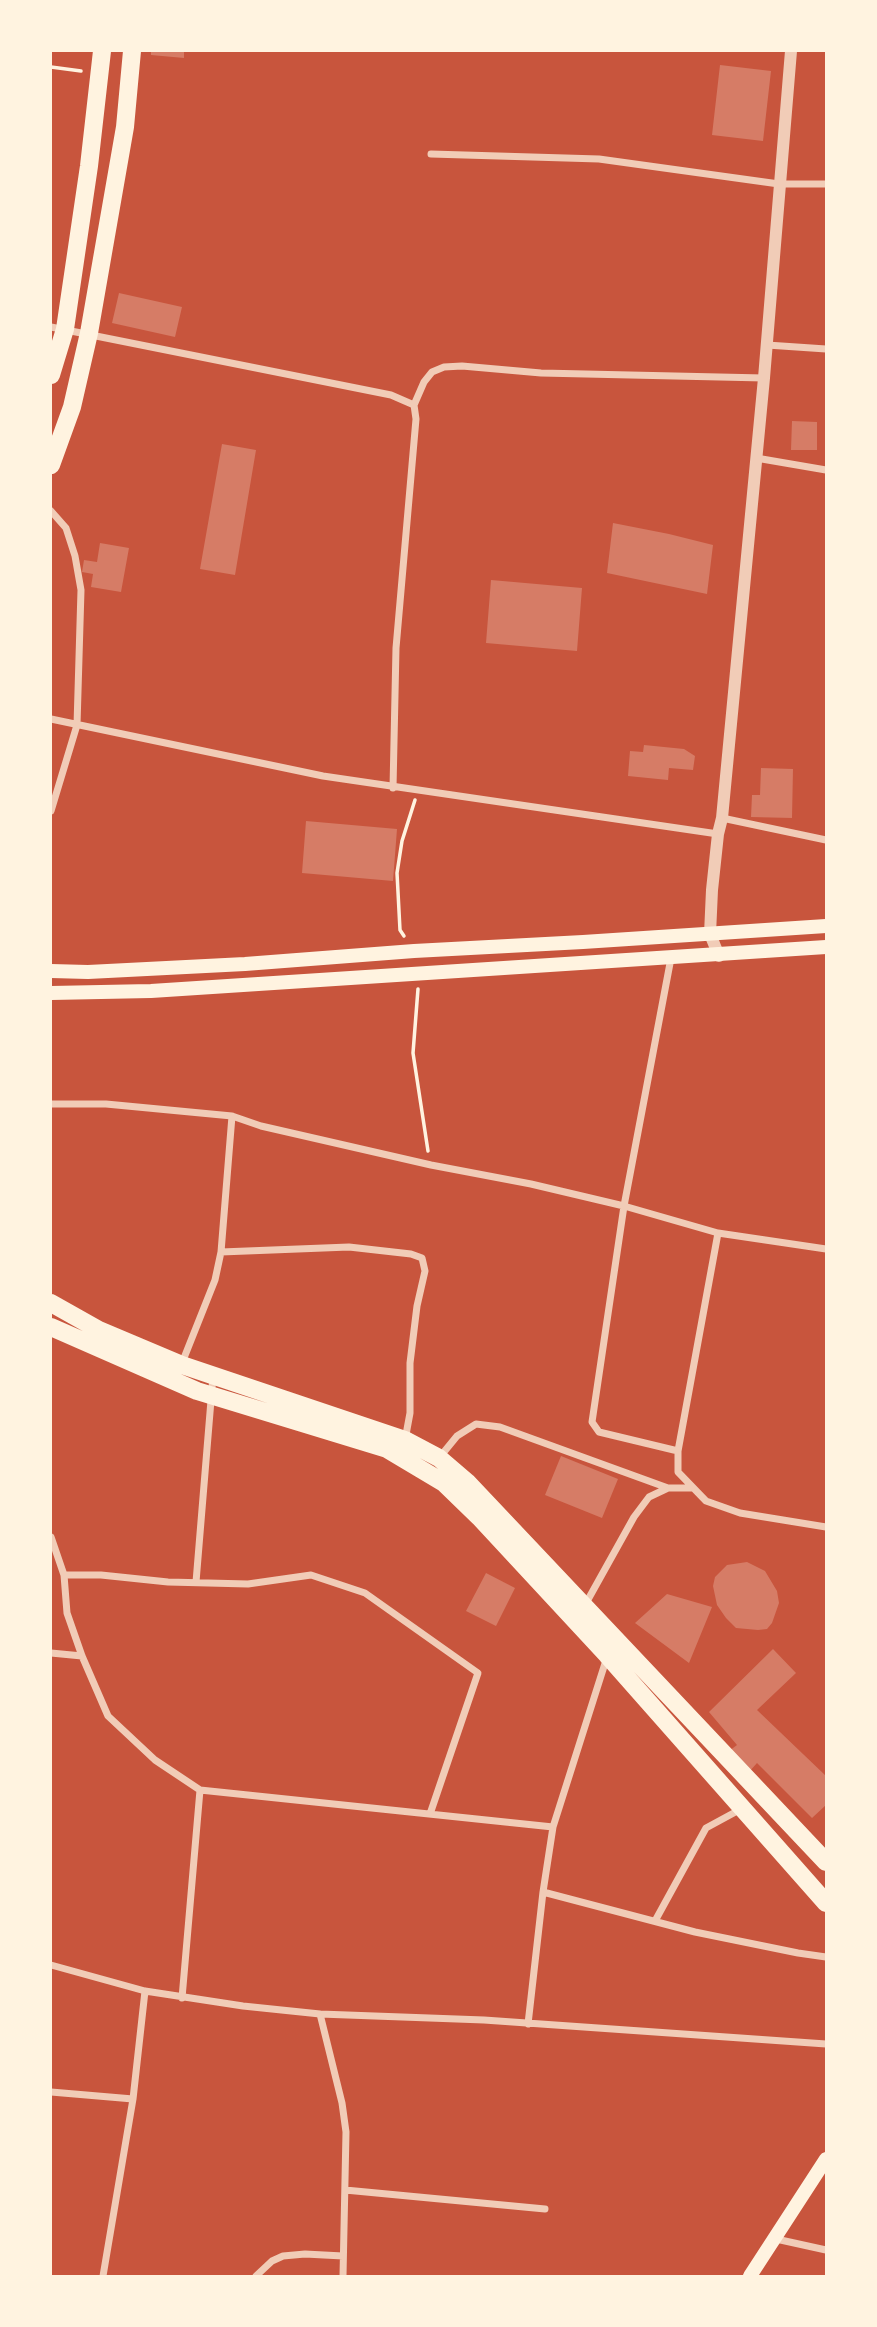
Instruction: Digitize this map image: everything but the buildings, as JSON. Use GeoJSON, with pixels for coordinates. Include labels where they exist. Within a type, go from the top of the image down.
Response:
{"type":"FeatureCollection","features":[{"type":"Feature","properties":{"kind":"main road"},"geometry":{"type":"LineString","coordinates":[[51,375],[101,74],[102,51]]}},
{"type":"Feature","properties":{"kind":"main road"},"geometry":{"type":"LineString","coordinates":[[51,465],[72,407],[89,333],[125,127],[132,51]]}},
{"type":"Feature","properties":{"kind":"main road"},"geometry":{"type":"LineString","coordinates":[[51,971],[163,969],[826,926]]}},
{"type":"Feature","properties":{"kind":"main road"},"geometry":{"type":"LineString","coordinates":[[51,993],[151,991],[826,947]]}},
{"type":"Feature","properties":{"kind":"main road"},"geometry":{"type":"LineString","coordinates":[[51,1303],[99,1330],[182,1365],[405,1440],[439,1458],[467,1482],[826,1862]]}},
{"type":"Feature","properties":{"kind":"main road"},"geometry":{"type":"LineString","coordinates":[[51,1327],[197,1391],[387,1449],[444,1483],[607,1655],[826,1903]]}},
{"type":"Feature","properties":{"kind":"main road"},"geometry":{"type":"LineString","coordinates":[[750,2276],[826,2159]]}},
{"type":"Feature","properties":{"kind":"street"},"geometry":{"type":"LineString","coordinates":[[719,956],[710,934],[764,378],[791,51]]}},
{"type":"Feature","properties":{"kind":"street"},"geometry":{"type":"LineString","coordinates":[[430,154],[599,159],[779,184],[826,184]]}},
{"type":"Feature","properties":{"kind":"street"},"geometry":{"type":"LineString","coordinates":[[58,328],[391,396],[414,405]]}},
{"type":"Feature","properties":{"kind":"street"},"geometry":{"type":"LineString","coordinates":[[766,345],[826,349]]}},
{"type":"Feature","properties":{"kind":"street"},"geometry":{"type":"LineString","coordinates":[[393,788],[396,648],[416,419],[414,405],[424,382],[432,372],[453,367],[541,373],[764,378]]}},
{"type":"Feature","properties":{"kind":"street"},"geometry":{"type":"LineString","coordinates":[[755,457],[826,470]]}},
{"type":"Feature","properties":{"kind":"street"},"geometry":{"type":"LineString","coordinates":[[51,511],[66,528],[75,556],[81,590],[77,725],[51,811]]}},
{"type":"Feature","properties":{"kind":"street"},"geometry":{"type":"LineString","coordinates":[[51,719],[323,776],[718,834]]}},
{"type":"Feature","properties":{"kind":"street"},"geometry":{"type":"LineString","coordinates":[[722,818],[826,840]]}},
{"type":"Feature","properties":{"kind":"street"},"geometry":{"type":"LineString","coordinates":[[671,958],[624,1206],[592,1422],[598,1432],[678,1451]]}},
{"type":"Feature","properties":{"kind":"street"},"geometry":{"type":"LineString","coordinates":[[51,1104],[106,1104],[232,1116],[261,1126],[430,1165],[531,1184],[624,1206],[718,1233],[826,1249]]}},
{"type":"Feature","properties":{"kind":"street"},"geometry":{"type":"LineString","coordinates":[[182,1365],[215,1280],[232,1116]]}},
{"type":"Feature","properties":{"kind":"street"},"geometry":{"type":"LineString","coordinates":[[718,1233],[678,1451],[678,1472],[706,1501],[740,1513],[826,1527]]}},
{"type":"Feature","properties":{"kind":"street"},"geometry":{"type":"LineString","coordinates":[[220,1252],[349,1247],[411,1254],[422,1258],[425,1271],[417,1306],[411,1363],[410,1413],[405,1440]]}},
{"type":"Feature","properties":{"kind":"street"},"geometry":{"type":"LineString","coordinates":[[196,1582],[210,1394],[214,1375]]}},
{"type":"Feature","properties":{"kind":"street"},"geometry":{"type":"LineString","coordinates":[[439,1458],[457,1436],[476,1424],[500,1427],[668,1488],[693,1488]]}},
{"type":"Feature","properties":{"kind":"street"},"geometry":{"type":"LineString","coordinates":[[585,1606],[634,1517],[649,1497],[668,1488]]}},
{"type":"Feature","properties":{"kind":"street"},"geometry":{"type":"LineString","coordinates":[[51,1537],[64,1575],[67,1613],[108,1716],[155,1760],[200,1790],[553,1827]]}},
{"type":"Feature","properties":{"kind":"street"},"geometry":{"type":"LineString","coordinates":[[64,1575],[248,1584],[312,1575],[365,1593],[478,1673],[430,1814]]}},
{"type":"Feature","properties":{"kind":"street"},"geometry":{"type":"LineString","coordinates":[[51,1653],[82,1656]]}},
{"type":"Feature","properties":{"kind":"street"},"geometry":{"type":"LineString","coordinates":[[528,2024],[553,1827],[607,1655]]}},
{"type":"Feature","properties":{"kind":"street"},"geometry":{"type":"LineString","coordinates":[[182,1998],[200,1790]]}},
{"type":"Feature","properties":{"kind":"street"},"geometry":{"type":"LineString","coordinates":[[655,1921],[706,1828],[744,1807]]}},
{"type":"Feature","properties":{"kind":"street"},"geometry":{"type":"LineString","coordinates":[[543,1892],[655,1921],[826,1957]]}},
{"type":"Feature","properties":{"kind":"street"},"geometry":{"type":"LineString","coordinates":[[51,1965],[182,1998],[320,2014],[528,2024],[826,2044]]}},
{"type":"Feature","properties":{"kind":"street"},"geometry":{"type":"LineString","coordinates":[[103,2276],[133,2099],[145,1990]]}},
{"type":"Feature","properties":{"kind":"street"},"geometry":{"type":"LineString","coordinates":[[320,2014],[342,2103],[346,2132],[343,2276]]}},
{"type":"Feature","properties":{"kind":"street"},"geometry":{"type":"LineString","coordinates":[[51,2092],[133,2099]]}},
{"type":"Feature","properties":{"kind":"street"},"geometry":{"type":"LineString","coordinates":[[345,2190],[545,2209]]}},
{"type":"Feature","properties":{"kind":"street"},"geometry":{"type":"LineString","coordinates":[[776,2239],[826,2250]]}},
{"type":"Feature","properties":{"kind":"street"},"geometry":{"type":"LineString","coordinates":[[256,2276],[272,2261],[283,2256],[343,2256]]}},
{"type":"Feature","properties":{"kind":"path"},"geometry":{"type":"LineString","coordinates":[[51,67],[101,74]]}},
{"type":"Feature","properties":{"kind":"path"},"geometry":{"type":"LineString","coordinates":[[414,951],[400,930],[397,873],[402,841],[417,791]]}},
{"type":"Feature","properties":{"kind":"path"},"geometry":{"type":"LineString","coordinates":[[419,972],[413,1053],[430,1165]]}}]}
